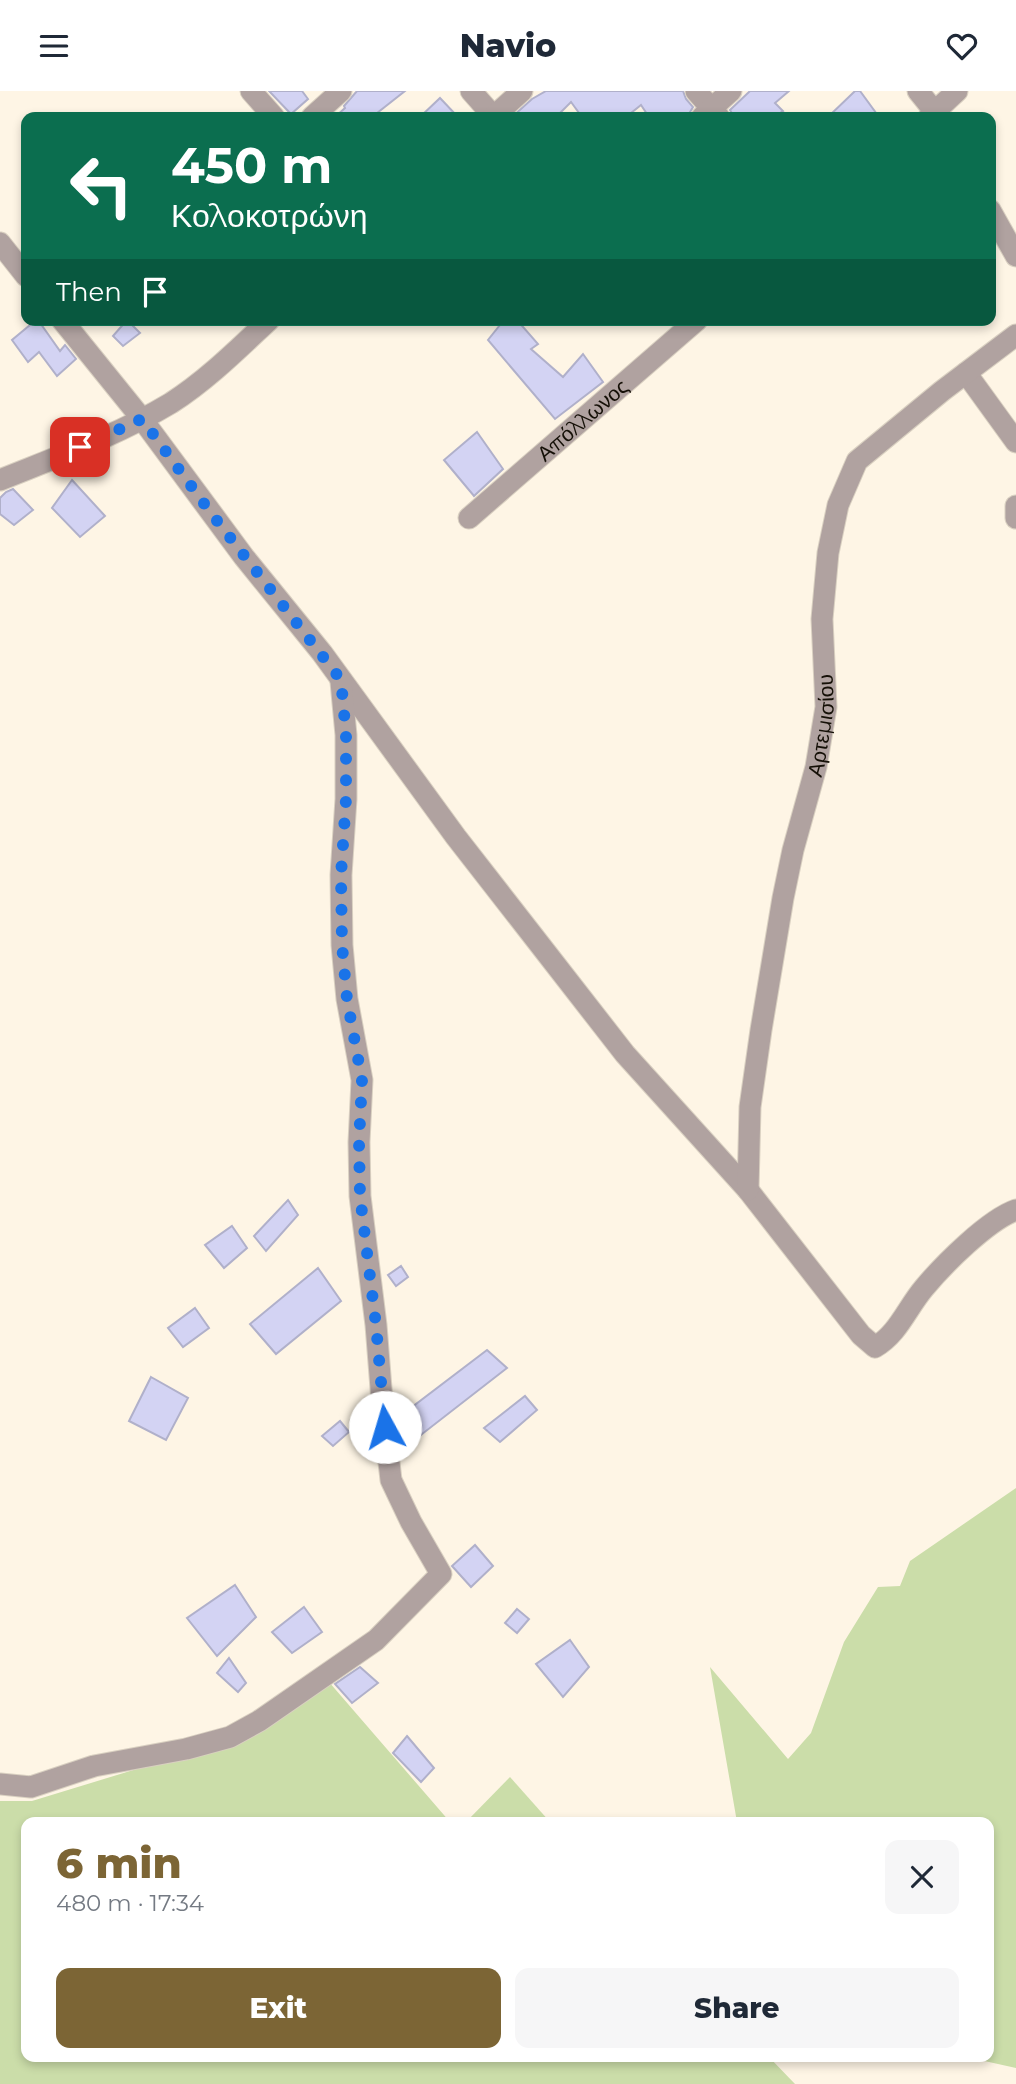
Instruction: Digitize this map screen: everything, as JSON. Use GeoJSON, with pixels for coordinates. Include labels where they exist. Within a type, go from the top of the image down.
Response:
{"type":"FeatureCollection","features":[{"type":"Feature","properties":{"kind":"street"},"geometry":{"type":"LineString","coordinates":[[251,91],[270,112]]}},
{"type":"Feature","properties":{"kind":"street"},"geometry":{"type":"LineString","coordinates":[[318,112],[341,91]]}},
{"type":"Feature","properties":{"kind":"street"},"geometry":{"type":"LineString","coordinates":[[471,91],[490,112]]}},
{"type":"Feature","properties":{"kind":"street"},"geometry":{"type":"LineString","coordinates":[[499,112],[522,91]]}},
{"type":"Feature","properties":{"kind":"street"},"geometry":{"type":"LineString","coordinates":[[696,91],[710,112]]}},
{"type":"Feature","properties":{"kind":"street"},"geometry":{"type":"LineString","coordinates":[[713,112],[731,91]]}},
{"type":"Feature","properties":{"kind":"street"},"geometry":{"type":"LineString","coordinates":[[918,91],[933,112]]}},
{"type":"Feature","properties":{"kind":"street"},"geometry":{"type":"LineString","coordinates":[[938,112],[957,91]]}},
{"type":"Feature","properties":{"kind":"street"},"geometry":{"type":"LineString","coordinates":[[996,221],[1016,256]]}},
{"type":"Feature","properties":{"kind":"street"},"geometry":{"type":"LineString","coordinates":[[0,243],[21,270]]}},
{"type":"Feature","properties":{"kind":"street"},"geometry":{"type":"LineString","coordinates":[[67,326],[142,419],[211,513],[341,680],[456,837],[625,1054],[748,1190],[861,1335],[875,1346],[888,1340],[923,1289],[960,1250],[1006,1213],[1016,1210]]}},
{"type":"Feature","properties":{"kind":"street"},"geometry":{"type":"LineString","coordinates":[[0,480],[142,419],[173,401],[216,369],[263,326]]}},
{"type":"Feature","properties":{"kind":"street","name":"Απόλλωνος"},"geometry":{"type":"LineString","coordinates":[[469,518],[682,326]]}},
{"type":"Feature","properties":{"kind":"street","name":"Αρτεμισίου"},"geometry":{"type":"LineString","coordinates":[[748,1190],[750,1107],[761,1030],[783,898],[816,767],[826,707],[822,619],[828,553],[838,505],[857,461],[1016,335]]}},
{"type":"Feature","properties":{"kind":"street"},"geometry":{"type":"LineString","coordinates":[[966,373],[1016,442]]}},
{"type":"Feature","properties":{"kind":"street"},"geometry":{"type":"LineString","coordinates":[[0,1784],[31,1787],[94,1766],[186,1749],[230,1737],[259,1721],[376,1640],[441,1574],[391,1480],[383,1414],[376,1325],[360,1196],[362,1080],[347,999],[342,945],[341,875],[346,799],[346,735],[341,680]]}},
{"type":"Feature","properties":{"kind":"green space"},"geometry":{"type":"Polygon","coordinates":[[[1016,1488],[1016,2068],[989,2062],[994,2062],[994,1817],[736,1817],[710,1667],[788,1759],[811,1733],[844,1642],[878,1587],[900,1586],[910,1561],[1016,1488]]]}},
{"type":"Feature","properties":{"kind":"green space"},"geometry":{"type":"Polygon","coordinates":[[[329,1682],[446,1817],[21,1817],[21,2062],[774,2062],[795,2084],[0,2084],[0,1801],[32,1801],[261,1731],[329,1682]]]}},
{"type":"Feature","properties":{"kind":"green space"},"geometry":{"type":"Polygon","coordinates":[[[510,1777],[546,1817],[471,1817],[510,1777]]]}},
{"type":"Feature","properties":{"kind":"building"},"geometry":{"type":"Polygon","coordinates":[[[269,91],[302,91],[308,99],[293,112],[289,112],[269,91]]]}},
{"type":"Feature","properties":{"kind":"building"},"geometry":{"type":"Polygon","coordinates":[[[357,91],[405,91],[378,112],[341,112],[357,91]]]}},
{"type":"Feature","properties":{"kind":"building"},"geometry":{"type":"Polygon","coordinates":[[[546,91],[683,91],[693,107],[690,112],[646,112],[641,105],[632,112],[578,112],[571,102],[561,112],[518,112],[546,91]]]}},
{"type":"Feature","properties":{"kind":"building"},"geometry":{"type":"Polygon","coordinates":[[[750,91],[789,91],[775,103],[782,112],[730,110],[750,91]]]}},
{"type":"Feature","properties":{"kind":"building"},"geometry":{"type":"Polygon","coordinates":[[[855,91],[860,91],[875,112],[833,112],[855,91]]]}},
{"type":"Feature","properties":{"kind":"building"},"geometry":{"type":"Polygon","coordinates":[[[440,98],[453,112],[425,112],[440,98]]]}},
{"type":"Feature","properties":{"kind":"building"},"geometry":{"type":"Polygon","coordinates":[[[29,326],[42,326],[60,351],[65,345],[76,359],[57,376],[39,352],[28,362],[12,340],[29,326]]]}},
{"type":"Feature","properties":{"kind":"building"},"geometry":{"type":"Polygon","coordinates":[[[122,326],[133,326],[140,333],[123,346],[113,336],[122,326]]]}},
{"type":"Feature","properties":{"kind":"building"},"geometry":{"type":"Polygon","coordinates":[[[499,326],[522,326],[538,344],[531,349],[563,377],[583,354],[603,382],[555,419],[488,340],[499,326]]]}},
{"type":"Feature","properties":{"kind":"building"},"geometry":{"type":"Polygon","coordinates":[[[477,432],[503,469],[474,496],[444,460],[477,432]]]}},
{"type":"Feature","properties":{"kind":"building"},"geometry":{"type":"Polygon","coordinates":[[[72,480],[105,516],[80,537],[52,508],[72,480]]]}},
{"type":"Feature","properties":{"kind":"building"},"geometry":{"type":"Polygon","coordinates":[[[13,489],[33,510],[14,525],[0,514],[0,498],[13,489]]]}},
{"type":"Feature","properties":{"kind":"building"},"geometry":{"type":"Polygon","coordinates":[[[288,1200],[298,1215],[266,1251],[254,1236],[288,1200]]]}},
{"type":"Feature","properties":{"kind":"building"},"geometry":{"type":"Polygon","coordinates":[[[232,1226],[247,1248],[224,1268],[205,1245],[232,1226]]]}},
{"type":"Feature","properties":{"kind":"building"},"geometry":{"type":"Polygon","coordinates":[[[401,1266],[408,1277],[396,1286],[388,1275],[401,1266]]]}},
{"type":"Feature","properties":{"kind":"building"},"geometry":{"type":"Polygon","coordinates":[[[318,1268],[341,1301],[276,1354],[250,1324],[318,1268]]]}},
{"type":"Feature","properties":{"kind":"building"},"geometry":{"type":"Polygon","coordinates":[[[195,1308],[209,1328],[183,1347],[168,1328],[195,1308]]]}},
{"type":"Feature","properties":{"kind":"building"},"geometry":{"type":"Polygon","coordinates":[[[487,1350],[507,1368],[417,1438],[399,1417],[487,1350]]]}},
{"type":"Feature","properties":{"kind":"building"},"geometry":{"type":"Polygon","coordinates":[[[151,1377],[188,1398],[166,1440],[129,1421],[151,1377]]]}},
{"type":"Feature","properties":{"kind":"building"},"geometry":{"type":"Polygon","coordinates":[[[525,1396],[537,1410],[500,1442],[484,1428],[525,1396]]]}},
{"type":"Feature","properties":{"kind":"building"},"geometry":{"type":"Polygon","coordinates":[[[340,1421],[349,1432],[333,1446],[322,1436],[340,1421]]]}},
{"type":"Feature","properties":{"kind":"building"},"geometry":{"type":"Polygon","coordinates":[[[475,1545],[493,1566],[471,1587],[452,1566],[475,1545]]]}},
{"type":"Feature","properties":{"kind":"building"},"geometry":{"type":"Polygon","coordinates":[[[235,1585],[256,1617],[217,1656],[187,1618],[235,1585]]]}},
{"type":"Feature","properties":{"kind":"building"},"geometry":{"type":"Polygon","coordinates":[[[304,1607],[322,1632],[292,1653],[272,1632],[304,1607]]]}},
{"type":"Feature","properties":{"kind":"building"},"geometry":{"type":"Polygon","coordinates":[[[517,1609],[529,1619],[517,1633],[505,1623],[517,1609]]]}},
{"type":"Feature","properties":{"kind":"building"},"geometry":{"type":"Polygon","coordinates":[[[570,1640],[589,1667],[563,1697],[536,1664],[570,1640]]]}},
{"type":"Feature","properties":{"kind":"building"},"geometry":{"type":"Polygon","coordinates":[[[229,1658],[246,1683],[238,1692],[217,1673],[229,1658]]]}},
{"type":"Feature","properties":{"kind":"building"},"geometry":{"type":"Polygon","coordinates":[[[360,1667],[378,1683],[352,1703],[335,1684],[360,1667]]]}},
{"type":"Feature","properties":{"kind":"building"},"geometry":{"type":"Polygon","coordinates":[[[407,1736],[434,1768],[421,1782],[393,1753],[407,1736]]]}},
{"type":"Feature","properties":{"kind":"route"},"geometry":{"type":"LineString","coordinates":[[80,447],[142,419],[244,557],[341,680],[346,735],[346,799],[341,875],[342,945],[347,999],[359,1051],[362,1080],[360,1196],[385,1427]]}}]}
